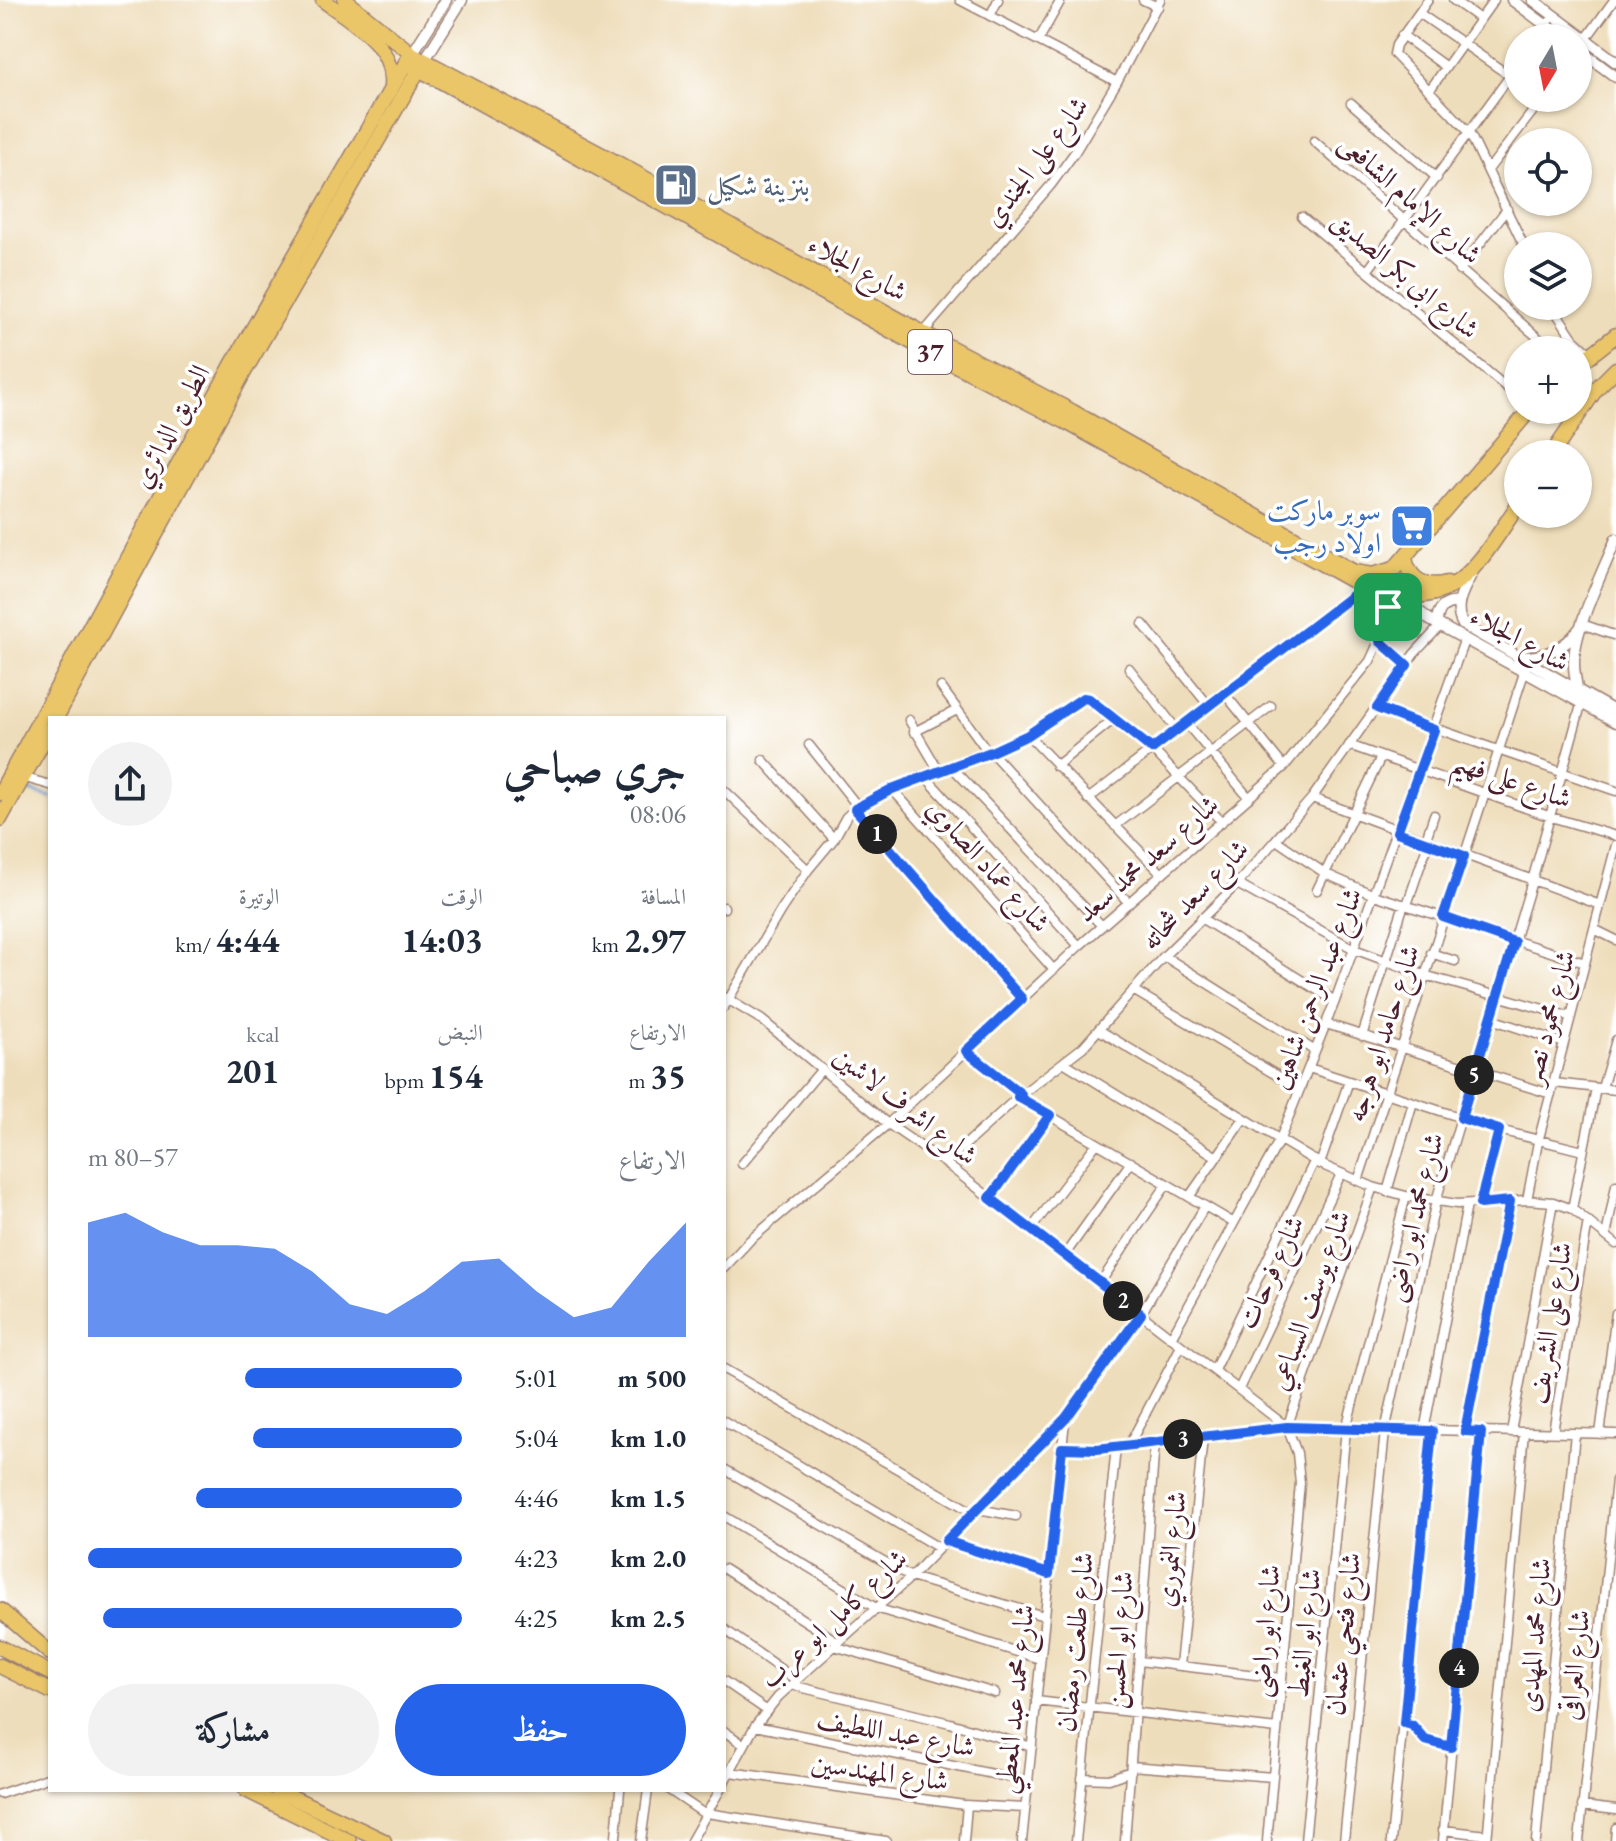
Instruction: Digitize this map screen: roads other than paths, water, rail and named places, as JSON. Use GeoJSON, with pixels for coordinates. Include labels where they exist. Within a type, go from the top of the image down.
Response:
{"type":"FeatureCollection","features":[{"type":"Feature","properties":{"kind":"main road"},"geometry":{"type":"LineString","coordinates":[[323,0],[377,42],[391,68],[391,88]]}},
{"type":"Feature","properties":{"kind":"main road","name":"37"},"geometry":{"type":"LineString","coordinates":[[345,0],[415,62]]}},
{"type":"Feature","properties":{"kind":"main road","name":"الطريق الدائري"},"geometry":{"type":"LineString","coordinates":[[0,819],[5,797],[16,775],[232,365],[391,88],[415,62]]}},
{"type":"Feature","properties":{"kind":"main road","name":"الطريق الدائري"},"geometry":{"type":"LineString","coordinates":[[57,716],[415,62]]}},
{"type":"Feature","properties":{"kind":"main road","name":"شارع الجلاء"},"geometry":{"type":"LineString","coordinates":[[415,62],[1073,412],[1364,587],[1394,596],[1440,593],[1468,574]]}},
{"type":"Feature","properties":{"kind":"main road","name":"شارع الجلاء"},"geometry":{"type":"LineString","coordinates":[[616,170],[902,338],[1186,482],[1354,572],[1382,574],[1394,569],[1405,558]]}},
{"type":"Feature","properties":{"kind":"main road"},"geometry":{"type":"LineString","coordinates":[[1592,353],[1616,335]]}},
{"type":"Feature","properties":{"kind":"main road"},"geometry":{"type":"LineString","coordinates":[[1561,440],[1596,389],[1616,369]]}},
{"type":"Feature","properties":{"kind":"main road","name":"37"},"geometry":{"type":"LineString","coordinates":[[1405,558],[1518,424]]}},
{"type":"Feature","properties":{"kind":"main road"},"geometry":{"type":"LineString","coordinates":[[1405,558],[1409,572],[1428,585],[1443,585],[1468,574],[1504,524]]}},
{"type":"Feature","properties":{"kind":"main road","name":"الطريق الدائري"},"geometry":{"type":"LineString","coordinates":[[16,775],[48,732]]}},
{"type":"Feature","properties":{"kind":"main road"},"geometry":{"type":"LineString","coordinates":[[0,1610],[48,1651]]}},
{"type":"Feature","properties":{"kind":"main road"},"geometry":{"type":"LineString","coordinates":[[0,1647],[48,1672]]}},
{"type":"Feature","properties":{"kind":"main road"},"geometry":{"type":"LineString","coordinates":[[0,1666],[48,1690]]}},
{"type":"Feature","properties":{"kind":"main road"},"geometry":{"type":"LineString","coordinates":[[250,1792],[349,1841]]}},
{"type":"Feature","properties":{"kind":"main road"},"geometry":{"type":"LineString","coordinates":[[281,1792],[384,1841]]}},
{"type":"Feature","properties":{"kind":"street"},"geometry":{"type":"LineString","coordinates":[[415,62],[446,0]]}},
{"type":"Feature","properties":{"kind":"street"},"geometry":{"type":"LineString","coordinates":[[415,62],[462,0]]}},
{"type":"Feature","properties":{"kind":"street"},"geometry":{"type":"LineString","coordinates":[[960,0],[1117,82]]}},
{"type":"Feature","properties":{"kind":"street"},"geometry":{"type":"LineString","coordinates":[[990,16],[998,0]]}},
{"type":"Feature","properties":{"kind":"street"},"geometry":{"type":"LineString","coordinates":[[1038,41],[1061,0]]}},
{"type":"Feature","properties":{"kind":"street"},"geometry":{"type":"LineString","coordinates":[[1143,0],[1159,3]]}},
{"type":"Feature","properties":{"kind":"street"},"geometry":{"type":"LineString","coordinates":[[1428,0],[1402,35],[1394,54],[1469,132],[1504,203]]}},
{"type":"Feature","properties":{"kind":"street"},"geometry":{"type":"LineString","coordinates":[[1453,0],[1480,19]]}},
{"type":"Feature","properties":{"kind":"street"},"geometry":{"type":"LineString","coordinates":[[1429,91],[1494,0]]}},
{"type":"Feature","properties":{"kind":"street"},"geometry":{"type":"LineString","coordinates":[[1512,0],[1544,24]]}},
{"type":"Feature","properties":{"kind":"street"},"geometry":{"type":"LineString","coordinates":[[1592,31],[1614,0]]}},
{"type":"Feature","properties":{"kind":"street"},"geometry":{"type":"LineString","coordinates":[[1536,1],[1565,24]]}},
{"type":"Feature","properties":{"kind":"street","name":"شارع على الجندي"},"geometry":{"type":"LineString","coordinates":[[923,333],[1051,185],[1097,118],[1159,3]]}},
{"type":"Feature","properties":{"kind":"street"},"geometry":{"type":"LineString","coordinates":[[1419,13],[1504,72]]}},
{"type":"Feature","properties":{"kind":"street"},"geometry":{"type":"LineString","coordinates":[[1548,24],[1553,15]]}},
{"type":"Feature","properties":{"kind":"street"},"geometry":{"type":"LineString","coordinates":[[1402,35],[1446,67]]}},
{"type":"Feature","properties":{"kind":"street"},"geometry":{"type":"LineString","coordinates":[[1592,44],[1616,62]]}},
{"type":"Feature","properties":{"kind":"street"},"geometry":{"type":"LineString","coordinates":[[1592,59],[1616,77]]}},
{"type":"Feature","properties":{"kind":"street"},"geometry":{"type":"LineString","coordinates":[[1368,270],[1504,84]]}},
{"type":"Feature","properties":{"kind":"street"},"geometry":{"type":"LineString","coordinates":[[1351,103],[1437,178]]}},
{"type":"Feature","properties":{"kind":"street"},"geometry":{"type":"LineString","coordinates":[[1488,170],[1532,112]]}},
{"type":"Feature","properties":{"kind":"street","name":"شارع الإمام الشافعى"},"geometry":{"type":"LineString","coordinates":[[1314,141],[1536,336]]}},
{"type":"Feature","properties":{"kind":"street"},"geometry":{"type":"LineString","coordinates":[[1459,271],[1504,213]]}},
{"type":"Feature","properties":{"kind":"street","name":"شارع ابى بكر الصديق"},"geometry":{"type":"LineString","coordinates":[[1302,217],[1504,385]]}},
{"type":"Feature","properties":{"kind":"street"},"geometry":{"type":"LineString","coordinates":[[1582,695],[1573,666],[1582,624],[1616,539]]}},
{"type":"Feature","properties":{"kind":"street","name":"شارع الجلاء"},"geometry":{"type":"LineString","coordinates":[[1468,574],[1459,603],[1463,625],[1582,695],[1616,722]]}},
{"type":"Feature","properties":{"kind":"street"},"geometry":{"type":"LineString","coordinates":[[1088,799],[1364,587]]}},
{"type":"Feature","properties":{"kind":"street","name":"شارع الجلاء"},"geometry":{"type":"LineString","coordinates":[[1394,596],[1422,615],[1525,670],[1616,712]]}},
{"type":"Feature","properties":{"kind":"street","name":"شارع سعد محمد سعد"},"geometry":{"type":"LineString","coordinates":[[726,1266],[750,1240],[888,1124],[1079,946],[1284,767],[1363,671],[1380,641],[1394,596]]}},
{"type":"Feature","properties":{"kind":"street"},"geometry":{"type":"LineString","coordinates":[[1439,624],[1438,613],[1442,607],[1448,603],[1459,603]]}},
{"type":"Feature","properties":{"kind":"street"},"geometry":{"type":"LineString","coordinates":[[1143,624],[1209,706]]}},
{"type":"Feature","properties":{"kind":"street","name":"شارع سعد شحاته"},"geometry":{"type":"LineString","coordinates":[[945,1163],[1020,1095],[1065,1063],[1099,1030],[1164,956],[1237,884],[1312,798],[1422,643],[1439,624]]}},
{"type":"Feature","properties":{"kind":"street"},"geometry":{"type":"LineString","coordinates":[[1582,624],[1616,636]]}},
{"type":"Feature","properties":{"kind":"street"},"geometry":{"type":"LineString","coordinates":[[1519,657],[1532,657],[1556,650],[1582,624]]}},
{"type":"Feature","properties":{"kind":"street","name":"شارع عبد الرحمن شاهين"},"geometry":{"type":"LineString","coordinates":[[1171,1338],[1280,1139],[1335,1001],[1465,638]]}},
{"type":"Feature","properties":{"kind":"street"},"geometry":{"type":"LineString","coordinates":[[1380,641],[1407,665]]}},
{"type":"Feature","properties":{"kind":"street"},"geometry":{"type":"LineString","coordinates":[[1129,668],[1177,730]]}},
{"type":"Feature","properties":{"kind":"street","name":"شارع حامد ابو هرجه"},"geometry":{"type":"LineString","coordinates":[[1358,1181],[1525,670]]}},
{"type":"Feature","properties":{"kind":"street"},"geometry":{"type":"LineString","coordinates":[[941,687],[990,752],[1129,903]]}},
{"type":"Feature","properties":{"kind":"street"},"geometry":{"type":"LineString","coordinates":[[1225,694],[1284,767]]}},
{"type":"Feature","properties":{"kind":"street","name":"شارع محمد ابو راضى"},"geometry":{"type":"LineString","coordinates":[[1385,1431],[1436,1201],[1551,817],[1582,695]]}},
{"type":"Feature","properties":{"kind":"street"},"geometry":{"type":"LineString","coordinates":[[726,1001],[808,870],[857,808],[924,775],[952,767],[1028,735],[1083,698],[1089,699],[1152,749],[1222,822]]}},
{"type":"Feature","properties":{"kind":"street"},"geometry":{"type":"LineString","coordinates":[[1115,826],[1271,706]]}},
{"type":"Feature","properties":{"kind":"street"},"geometry":{"type":"LineString","coordinates":[[1377,708],[1616,791]]}},
{"type":"Feature","properties":{"kind":"street"},"geometry":{"type":"LineString","coordinates":[[914,732],[957,710]]}},
{"type":"Feature","properties":{"kind":"street"},"geometry":{"type":"LineString","coordinates":[[1056,766],[1114,719]]}},
{"type":"Feature","properties":{"kind":"street"},"geometry":{"type":"LineString","coordinates":[[909,720],[939,771]]}},
{"type":"Feature","properties":{"kind":"street"},"geometry":{"type":"LineString","coordinates":[[1186,723],[1249,798]]}},
{"type":"Feature","properties":{"kind":"street"},"geometry":{"type":"LineString","coordinates":[[1028,735],[1162,874]]}},
{"type":"Feature","properties":{"kind":"street"},"geometry":{"type":"LineString","coordinates":[[809,745],[857,808],[1022,999]]}},
{"type":"Feature","properties":{"kind":"street","name":"شارع على فهيم"},"geometry":{"type":"LineString","coordinates":[[1349,745],[1551,817],[1616,836]]}},
{"type":"Feature","properties":{"kind":"street"},"geometry":{"type":"LineString","coordinates":[[1317,890],[1381,757]]}},
{"type":"Feature","properties":{"kind":"street"},"geometry":{"type":"LineString","coordinates":[[763,760],[834,839]]}},
{"type":"Feature","properties":{"kind":"street"},"geometry":{"type":"LineString","coordinates":[[952,767],[1102,926]]}},
{"type":"Feature","properties":{"kind":"street"},"geometry":{"type":"LineString","coordinates":[[16,775],[48,784]]}},
{"type":"Feature","properties":{"kind":"street"},"geometry":{"type":"LineString","coordinates":[[924,775],[1079,946]]}},
{"type":"Feature","properties":{"kind":"street","name":"شارع عماد الصاوي"},"geometry":{"type":"LineString","coordinates":[[892,789],[1054,970]]}},
{"type":"Feature","properties":{"kind":"street"},"geometry":{"type":"LineString","coordinates":[[726,792],[808,870]]}},
{"type":"Feature","properties":{"kind":"street"},"geometry":{"type":"LineString","coordinates":[[1312,798],[1600,905]]}},
{"type":"Feature","properties":{"kind":"street"},"geometry":{"type":"LineString","coordinates":[[1362,1036],[1434,815]]}},
{"type":"Feature","properties":{"kind":"street"},"geometry":{"type":"LineString","coordinates":[[1276,840],[1326,874],[1374,895],[1585,963]]}},
{"type":"Feature","properties":{"kind":"street","name":"شارع محمود نصر"},"geometry":{"type":"LineString","coordinates":[[1527,1200],[1538,1142],[1616,845]]}},
{"type":"Feature","properties":{"kind":"street"},"geometry":{"type":"LineString","coordinates":[[1237,884],[1354,949],[1386,962],[1571,1017]]}},
{"type":"Feature","properties":{"kind":"street"},"geometry":{"type":"LineString","coordinates":[[1201,918],[1335,1001]]}},
{"type":"Feature","properties":{"kind":"street"},"geometry":{"type":"LineString","coordinates":[[1594,929],[1616,940]]}},
{"type":"Feature","properties":{"kind":"street"},"geometry":{"type":"LineString","coordinates":[[1431,953],[1455,961]]}},
{"type":"Feature","properties":{"kind":"street"},"geometry":{"type":"LineString","coordinates":[[1164,956],[1315,1051]]}},
{"type":"Feature","properties":{"kind":"street"},"geometry":{"type":"LineString","coordinates":[[1133,990],[1300,1089]]}},
{"type":"Feature","properties":{"kind":"street","name":"شارع اشرف لاشين"},"geometry":{"type":"LineString","coordinates":[[726,1001],[762,1020],[888,1124],[945,1163],[1287,1427]]}},
{"type":"Feature","properties":{"kind":"street"},"geometry":{"type":"LineString","coordinates":[[1491,1019],[1564,1043]]}},
{"type":"Feature","properties":{"kind":"street"},"geometry":{"type":"LineString","coordinates":[[1326,1024],[1551,1094]]}},
{"type":"Feature","properties":{"kind":"street"},"geometry":{"type":"LineString","coordinates":[[1099,1030],[1341,1174],[1387,1192],[1436,1201],[1467,1205],[1527,1200],[1553,1202],[1572,1209],[1616,1244]]}},
{"type":"Feature","properties":{"kind":"street"},"geometry":{"type":"LineString","coordinates":[[1572,1209],[1599,1088],[1616,1040]]}},
{"type":"Feature","properties":{"kind":"street"},"geometry":{"type":"LineString","coordinates":[[966,1051],[1050,1115],[1234,1223]]}},
{"type":"Feature","properties":{"kind":"street"},"geometry":{"type":"LineString","coordinates":[[1065,1063],[1217,1157]]}},
{"type":"Feature","properties":{"kind":"street"},"geometry":{"type":"LineString","coordinates":[[1309,1068],[1538,1142],[1583,1151]]}},
{"type":"Feature","properties":{"kind":"street"},"geometry":{"type":"LineString","coordinates":[[742,1164],[822,1069]]}},
{"type":"Feature","properties":{"kind":"street"},"geometry":{"type":"LineString","coordinates":[[1214,1370],[1318,1162],[1349,1081]]}},
{"type":"Feature","properties":{"kind":"street"},"geometry":{"type":"LineString","coordinates":[[1554,1083],[1616,1090]]}},
{"type":"Feature","properties":{"kind":"street"},"geometry":{"type":"LineString","coordinates":[[1387,1192],[1413,1102]]}},
{"type":"Feature","properties":{"kind":"street"},"geometry":{"type":"LineString","coordinates":[[990,1198],[1050,1115]]}},
{"type":"Feature","properties":{"kind":"street"},"geometry":{"type":"LineString","coordinates":[[1189,1197],[1244,1118]]}},
{"type":"Feature","properties":{"kind":"street"},"geometry":{"type":"LineString","coordinates":[[1480,1204],[1499,1130]]}},
{"type":"Feature","properties":{"kind":"street"},"geometry":{"type":"LineString","coordinates":[[1031,1229],[1097,1143]]}},
{"type":"Feature","properties":{"kind":"street"},"geometry":{"type":"LineString","coordinates":[[1064,1256],[1131,1162]]}},
{"type":"Feature","properties":{"kind":"street","name":"شارع فرحات"},"geometry":{"type":"LineString","coordinates":[[1239,1389],[1341,1174]]}},
{"type":"Feature","properties":{"kind":"street"},"geometry":{"type":"LineString","coordinates":[[1100,1283],[1167,1184]]}},
{"type":"Feature","properties":{"kind":"street","name":"شارع على الشريف"},"geometry":{"type":"LineString","coordinates":[[1606,1236],[1616,1185]]}},
{"type":"Feature","properties":{"kind":"street","name":"شارع يوسف السباعي"},"geometry":{"type":"LineString","coordinates":[[1287,1427],[1373,1187]]}},
{"type":"Feature","properties":{"kind":"street","name":"شارع ابو الغيط"},"geometry":{"type":"LineString","coordinates":[[1305,1841],[1346,1429],[1406,1196]]}},
{"type":"Feature","properties":{"kind":"street"},"geometry":{"type":"LineString","coordinates":[[1465,1431],[1510,1201]]}},
{"type":"Feature","properties":{"kind":"street"},"geometry":{"type":"LineString","coordinates":[[1511,1432],[1553,1202]]}},
{"type":"Feature","properties":{"kind":"street"},"geometry":{"type":"LineString","coordinates":[[1391,1841],[1428,1431],[1467,1205]]}},
{"type":"Feature","properties":{"kind":"street","name":"شارع كامل ابو عرب"},"geometry":{"type":"LineString","coordinates":[[726,1779],[766,1710],[911,1577],[1066,1418],[1141,1314],[1205,1206]]}},
{"type":"Feature","properties":{"kind":"street","name":"شارع على الشريف"},"geometry":{"type":"LineString","coordinates":[[1553,1432],[1588,1221]]}},
{"type":"Feature","properties":{"kind":"street"},"geometry":{"type":"LineString","coordinates":[[1600,1434],[1616,1313]]}},
{"type":"Feature","properties":{"kind":"street"},"geometry":{"type":"LineString","coordinates":[[1129,1445],[1181,1346]]}},
{"type":"Feature","properties":{"kind":"street"},"geometry":{"type":"LineString","coordinates":[[726,1370],[976,1511],[1016,1516]]}},
{"type":"Feature","properties":{"kind":"street","name":"شارع محمد عبد المعطي"},"geometry":{"type":"LineString","coordinates":[[1022,1841],[1066,1418]]}},
{"type":"Feature","properties":{"kind":"street"},"geometry":{"type":"LineString","coordinates":[[726,1422],[939,1548]]}},
{"type":"Feature","properties":{"kind":"street"},"geometry":{"type":"LineString","coordinates":[[1062,1448],[1116,1447],[1287,1427],[1616,1434]]}},
{"type":"Feature","properties":{"kind":"street","name":"شارع ابو راضى"},"geometry":{"type":"LineString","coordinates":[[1267,1841],[1300,1483],[1297,1453],[1287,1427]]}},
{"type":"Feature","properties":{"kind":"street","name":"شارع فتحي عثمان"},"geometry":{"type":"LineString","coordinates":[[1344,1841],[1385,1431]]}},
{"type":"Feature","properties":{"kind":"street"},"geometry":{"type":"LineString","coordinates":[[1443,1841],[1481,1432]]}},
{"type":"Feature","properties":{"kind":"street"},"geometry":{"type":"LineString","coordinates":[[1443,1830],[1487,1838],[1524,1432]]}},
{"type":"Feature","properties":{"kind":"street","name":"شارع محمد المهدى"},"geometry":{"type":"LineString","coordinates":[[1536,1841],[1575,1433]]}},
{"type":"Feature","properties":{"kind":"street","name":"شارع النموري"},"geometry":{"type":"LineString","coordinates":[[1180,1666],[1203,1437]]}},
{"type":"Feature","properties":{"kind":"street","name":"شارع ابو الحسن"},"geometry":{"type":"LineString","coordinates":[[1125,1841],[1155,1442]]}},
{"type":"Feature","properties":{"kind":"street","name":"شارع طلعت رمضان"},"geometry":{"type":"LineString","coordinates":[[1076,1841],[1116,1447]]}},
{"type":"Feature","properties":{"kind":"street"},"geometry":{"type":"LineString","coordinates":[[726,1470],[911,1577],[1044,1616]]}},
{"type":"Feature","properties":{"kind":"street","name":"شارع العراقى"},"geometry":{"type":"LineString","coordinates":[[1579,1841],[1616,1480]]}},
{"type":"Feature","properties":{"kind":"street"},"geometry":{"type":"LineString","coordinates":[[726,1517],[876,1608],[1040,1659]]}},
{"type":"Feature","properties":{"kind":"street"},"geometry":{"type":"LineString","coordinates":[[946,1541],[1049,1574]]}},
{"type":"Feature","properties":{"kind":"street"},"geometry":{"type":"LineString","coordinates":[[726,1570],[836,1644],[995,1693]]}},
{"type":"Feature","properties":{"kind":"street"},"geometry":{"type":"LineString","coordinates":[[726,1631],[793,1682],[1032,1747]]}},
{"type":"Feature","properties":{"kind":"street"},"geometry":{"type":"LineString","coordinates":[[1139,1661],[1281,1678]]}},
{"type":"Feature","properties":{"kind":"street"},"geometry":{"type":"LineString","coordinates":[[726,1682],[766,1710]]}},
{"type":"Feature","properties":{"kind":"street"},"geometry":{"type":"LineString","coordinates":[[1036,1701],[1277,1729]]}},
{"type":"Feature","properties":{"kind":"street"},"geometry":{"type":"LineString","coordinates":[[1404,1723],[1412,1725],[1425,1740],[1451,1747]]}},
{"type":"Feature","properties":{"kind":"street","name":"شارع عبد اللطيف"},"geometry":{"type":"LineString","coordinates":[[755,1726],[1028,1781]]}},
{"type":"Feature","properties":{"kind":"street"},"geometry":{"type":"LineString","coordinates":[[726,1732],[744,1745]]}},
{"type":"Feature","properties":{"kind":"street"},"geometry":{"type":"LineString","coordinates":[[1082,1778],[1109,1779],[1131,1768],[1273,1777]]}},
{"type":"Feature","properties":{"kind":"street","name":"شارع المهندسين"},"geometry":{"type":"LineString","coordinates":[[730,1772],[967,1805],[1025,1808]]}},
{"type":"Feature","properties":{"kind":"street"},"geometry":{"type":"LineString","coordinates":[[0,1794],[48,1778]]}},
{"type":"Feature","properties":{"kind":"street"},"geometry":{"type":"LineString","coordinates":[[616,1837],[620,1792]]}},
{"type":"Feature","properties":{"kind":"street"},"geometry":{"type":"LineString","coordinates":[[641,1841],[648,1792]]}},
{"type":"Feature","properties":{"kind":"street"},"geometry":{"type":"LineString","coordinates":[[672,1792],[706,1814],[886,1841]]}},
{"type":"Feature","properties":{"kind":"street"},"geometry":{"type":"LineString","coordinates":[[691,1841],[719,1792]]}},
{"type":"Feature","properties":{"kind":"street"},"geometry":{"type":"LineString","coordinates":[[964,1841],[967,1805]]}},
{"type":"Feature","properties":{"kind":"street"},"geometry":{"type":"LineString","coordinates":[[1582,1806],[1616,1810]]}},
{"type":"Feature","properties":{"kind":"street"},"geometry":{"type":"LineString","coordinates":[[1615,1841],[1616,1828]]}},
{"type":"Feature","properties":{"kind":"waterway"},"geometry":{"type":"LineString","coordinates":[[23,789],[48,796]]}},
{"type":"Feature","properties":{"kind":"place","name":"بنزينة شكيل"},"geometry":{"type":"Point","coordinates":[676,185]}},
{"type":"Feature","properties":{"kind":"place","name":"سوبر ماركت اولاد رجب"},"geometry":{"type":"Point","coordinates":[1412,526]}}]}
